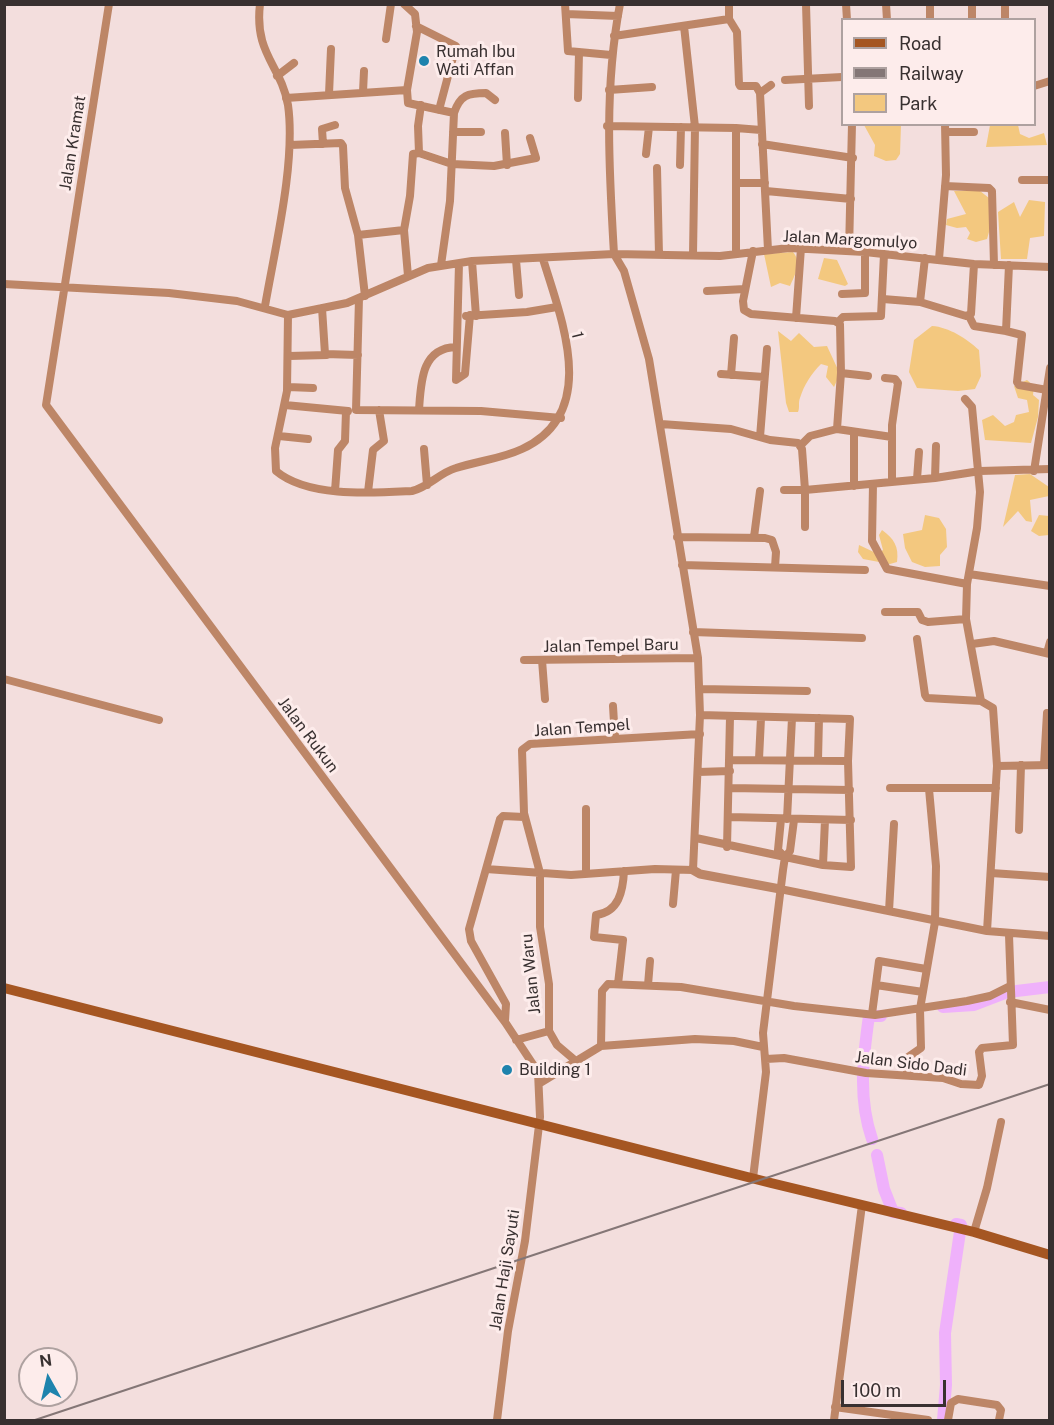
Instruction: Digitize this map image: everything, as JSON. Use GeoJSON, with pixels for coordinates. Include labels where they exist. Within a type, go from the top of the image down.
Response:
{"type":"FeatureCollection","features":[{"type":"Feature","properties":{"kind":"main road"},"geometry":{"type":"LineString","coordinates":[[4,988],[964,1230],[1050,1255]]}},
{"type":"Feature","properties":{"kind":"street","name":"Jalan Kramat"},"geometry":{"type":"LineString","coordinates":[[46,405],[109,4]]}},
{"type":"Feature","properties":{"kind":"street"},"geometry":{"type":"LineString","coordinates":[[260,4],[258,31],[286,98],[290,145],[265,306]]}},
{"type":"Feature","properties":{"kind":"street"},"geometry":{"type":"LineString","coordinates":[[386,39],[391,4]]}},
{"type":"Feature","properties":{"kind":"street"},"geometry":{"type":"LineString","coordinates":[[404,4],[413,9],[416,26],[407,90],[408,103],[454,112]]}},
{"type":"Feature","properties":{"kind":"street"},"geometry":{"type":"LineString","coordinates":[[565,4],[568,51],[611,55]]}},
{"type":"Feature","properties":{"kind":"street"},"geometry":{"type":"LineString","coordinates":[[620,4],[611,55],[607,126],[614,254],[624,271],[637,313],[661,424],[677,537],[698,658],[701,689],[700,734],[693,870]]}},
{"type":"Feature","properties":{"kind":"street"},"geometry":{"type":"LineString","coordinates":[[729,4],[729,19],[737,32],[739,84],[740,86],[756,86],[760,93],[768,250]]}},
{"type":"Feature","properties":{"kind":"street"},"geometry":{"type":"LineString","coordinates":[[806,4],[809,106]]}},
{"type":"Feature","properties":{"kind":"street"},"geometry":{"type":"LineString","coordinates":[[566,14],[618,16]]}},
{"type":"Feature","properties":{"kind":"street"},"geometry":{"type":"LineString","coordinates":[[614,36],[729,19]]}},
{"type":"Feature","properties":{"kind":"street"},"geometry":{"type":"LineString","coordinates":[[416,26],[456,46],[439,110]]}},
{"type":"Feature","properties":{"kind":"street"},"geometry":{"type":"LineString","coordinates":[[684,26],[695,127],[693,255]]}},
{"type":"Feature","properties":{"kind":"street"},"geometry":{"type":"LineString","coordinates":[[329,94],[331,50]]}},
{"type":"Feature","properties":{"kind":"street"},"geometry":{"type":"LineString","coordinates":[[578,98],[579,52]]}},
{"type":"Feature","properties":{"kind":"street"},"geometry":{"type":"LineString","coordinates":[[277,76],[294,63]]}},
{"type":"Feature","properties":{"kind":"street"},"geometry":{"type":"LineString","coordinates":[[363,92],[364,71]]}},
{"type":"Feature","properties":{"kind":"street"},"geometry":{"type":"LineString","coordinates":[[785,80],[841,77]]}},
{"type":"Feature","properties":{"kind":"street"},"geometry":{"type":"LineString","coordinates":[[760,93],[771,85]]}},
{"type":"Feature","properties":{"kind":"street"},"geometry":{"type":"LineString","coordinates":[[609,90],[652,87]]}},
{"type":"Feature","properties":{"kind":"street"},"geometry":{"type":"LineString","coordinates":[[286,98],[407,90]]}},
{"type":"Feature","properties":{"kind":"street"},"geometry":{"type":"LineString","coordinates":[[441,265],[450,201],[454,112],[458,100],[464,95],[486,93],[495,100]]}},
{"type":"Feature","properties":{"kind":"street"},"geometry":{"type":"LineString","coordinates":[[419,153],[418,126],[422,105]]}},
{"type":"Feature","properties":{"kind":"street"},"geometry":{"type":"LineString","coordinates":[[323,144],[322,129],[335,125]]}},
{"type":"Feature","properties":{"kind":"street"},"geometry":{"type":"LineString","coordinates":[[607,126],[761,130]]}},
{"type":"Feature","properties":{"kind":"street"},"geometry":{"type":"LineString","coordinates":[[849,251],[852,126]]}},
{"type":"Feature","properties":{"kind":"street"},"geometry":{"type":"LineString","coordinates":[[646,154],[649,127]]}},
{"type":"Feature","properties":{"kind":"street"},"geometry":{"type":"LineString","coordinates":[[680,165],[681,127]]}},
{"type":"Feature","properties":{"kind":"street"},"geometry":{"type":"LineString","coordinates":[[736,128],[736,254]]}},
{"type":"Feature","properties":{"kind":"street"},"geometry":{"type":"LineString","coordinates":[[939,259],[945,186],[945,128],[974,132]]}},
{"type":"Feature","properties":{"kind":"street"},"geometry":{"type":"LineString","coordinates":[[453,132],[481,132]]}},
{"type":"Feature","properties":{"kind":"street"},"geometry":{"type":"LineString","coordinates":[[505,133],[507,165]]}},
{"type":"Feature","properties":{"kind":"street"},"geometry":{"type":"LineString","coordinates":[[408,276],[404,230],[410,196],[413,154],[419,153],[452,164],[507,165],[536,158],[530,138]]}},
{"type":"Feature","properties":{"kind":"street"},"geometry":{"type":"LineString","coordinates":[[290,145],[341,143],[343,146],[345,188],[358,235],[362,297],[356,410]]}},
{"type":"Feature","properties":{"kind":"street"},"geometry":{"type":"LineString","coordinates":[[762,144],[853,158]]}},
{"type":"Feature","properties":{"kind":"street"},"geometry":{"type":"LineString","coordinates":[[657,168],[659,255]]}},
{"type":"Feature","properties":{"kind":"street"},"geometry":{"type":"LineString","coordinates":[[1022,180],[1050,180]]}},
{"type":"Feature","properties":{"kind":"street"},"geometry":{"type":"LineString","coordinates":[[736,183],[850,199]]}},
{"type":"Feature","properties":{"kind":"street"},"geometry":{"type":"LineString","coordinates":[[945,186],[989,188],[992,191],[994,265]]}},
{"type":"Feature","properties":{"kind":"street"},"geometry":{"type":"LineString","coordinates":[[358,235],[404,230]]}},
{"type":"Feature","properties":{"kind":"street"},"geometry":{"type":"LineString","coordinates":[[796,318],[801,248]]}},
{"type":"Feature","properties":{"kind":"street","name":"Jalan Margomulyo"},"geometry":{"type":"LineString","coordinates":[[288,315],[362,297],[408,276],[441,265],[472,261],[614,254],[736,254],[801,248],[865,252],[974,264],[1050,267]]}},
{"type":"Feature","properties":{"kind":"street"},"geometry":{"type":"LineString","coordinates":[[753,251],[745,289],[743,308],[746,312],[838,322]]}},
{"type":"Feature","properties":{"kind":"street"},"geometry":{"type":"LineString","coordinates":[[842,294],[865,293],[865,252]]}},
{"type":"Feature","properties":{"kind":"street"},"geometry":{"type":"LineString","coordinates":[[837,429],[841,373],[838,322],[843,317],[881,316],[884,254]]}},
{"type":"Feature","properties":{"kind":"street"},"geometry":{"type":"LineString","coordinates":[[920,302],[925,258]]}},
{"type":"Feature","properties":{"kind":"street","name":"1"},"geometry":{"type":"LineString","coordinates":[[543,259],[557,307],[570,373],[566,404],[561,418]]}},
{"type":"Feature","properties":{"kind":"street"},"geometry":{"type":"LineString","coordinates":[[516,260],[519,295]]}},
{"type":"Feature","properties":{"kind":"street"},"geometry":{"type":"LineString","coordinates":[[459,263],[456,380],[465,375],[469,346],[473,315],[472,261]]}},
{"type":"Feature","properties":{"kind":"street"},"geometry":{"type":"LineString","coordinates":[[974,264],[969,316],[975,326],[1022,335],[1017,382],[1020,385],[1047,390]]}},
{"type":"Feature","properties":{"kind":"street"},"geometry":{"type":"LineString","coordinates":[[1006,331],[1009,265]]}},
{"type":"Feature","properties":{"kind":"street"},"geometry":{"type":"LineString","coordinates":[[4,284],[169,293],[265,306],[288,315],[288,387],[274,462],[276,471],[302,484],[335,491],[412,491],[427,485],[436,476],[454,468],[522,449],[546,434],[561,418]]}},
{"type":"Feature","properties":{"kind":"street"},"geometry":{"type":"LineString","coordinates":[[707,291],[745,289]]}},
{"type":"Feature","properties":{"kind":"street"},"geometry":{"type":"LineString","coordinates":[[883,299],[920,302],[969,316]]}},
{"type":"Feature","properties":{"kind":"street"},"geometry":{"type":"LineString","coordinates":[[459,316],[557,307]]}},
{"type":"Feature","properties":{"kind":"street"},"geometry":{"type":"LineString","coordinates":[[322,308],[323,350],[327,355]]}},
{"type":"Feature","properties":{"kind":"street"},"geometry":{"type":"LineString","coordinates":[[732,375],[734,338]]}},
{"type":"Feature","properties":{"kind":"street"},"geometry":{"type":"LineString","coordinates":[[419,410],[426,364],[440,351],[456,347]]}},
{"type":"Feature","properties":{"kind":"street"},"geometry":{"type":"LineString","coordinates":[[760,437],[767,349]]}},
{"type":"Feature","properties":{"kind":"street"},"geometry":{"type":"LineString","coordinates":[[288,356],[358,355]]}},
{"type":"Feature","properties":{"kind":"street"},"geometry":{"type":"LineString","coordinates":[[1034,471],[1050,369]]}},
{"type":"Feature","properties":{"kind":"street"},"geometry":{"type":"LineString","coordinates":[[841,373],[867,376]]}},
{"type":"Feature","properties":{"kind":"street"},"geometry":{"type":"LineString","coordinates":[[721,374],[764,377]]}},
{"type":"Feature","properties":{"kind":"street"},"geometry":{"type":"LineString","coordinates":[[885,378],[897,380],[892,437],[892,481]]}},
{"type":"Feature","properties":{"kind":"street"},"geometry":{"type":"LineString","coordinates":[[288,387],[313,388]]}},
{"type":"Feature","properties":{"kind":"street"},"geometry":{"type":"LineString","coordinates":[[965,399],[972,406],[974,440],[980,471],[979,507],[967,584],[966,619],[981,701]]}},
{"type":"Feature","properties":{"kind":"street","name":"Jalan Rukun"},"geometry":{"type":"LineString","coordinates":[[46,405],[505,1022],[534,1065],[540,1083]]}},
{"type":"Feature","properties":{"kind":"street"},"geometry":{"type":"LineString","coordinates":[[285,405],[346,411],[419,410],[561,418]]}},
{"type":"Feature","properties":{"kind":"street"},"geometry":{"type":"LineString","coordinates":[[368,492],[373,450],[384,441],[379,410]]}},
{"type":"Feature","properties":{"kind":"street"},"geometry":{"type":"LineString","coordinates":[[335,491],[338,450],[345,441],[346,411]]}},
{"type":"Feature","properties":{"kind":"street"},"geometry":{"type":"LineString","coordinates":[[661,424],[731,429],[801,445]]}},
{"type":"Feature","properties":{"kind":"street"},"geometry":{"type":"LineString","coordinates":[[801,445],[810,436],[837,429],[892,437]]}},
{"type":"Feature","properties":{"kind":"street"},"geometry":{"type":"LineString","coordinates":[[854,432],[854,486]]}},
{"type":"Feature","properties":{"kind":"street"},"geometry":{"type":"LineString","coordinates":[[279,436],[308,439]]}},
{"type":"Feature","properties":{"kind":"street"},"geometry":{"type":"LineString","coordinates":[[801,445],[806,490],[805,527]]}},
{"type":"Feature","properties":{"kind":"street"},"geometry":{"type":"LineString","coordinates":[[935,478],[936,446]]}},
{"type":"Feature","properties":{"kind":"street"},"geometry":{"type":"LineString","coordinates":[[424,449],[427,485]]}},
{"type":"Feature","properties":{"kind":"street"},"geometry":{"type":"LineString","coordinates":[[917,479],[919,452]]}},
{"type":"Feature","properties":{"kind":"street"},"geometry":{"type":"LineString","coordinates":[[784,490],[854,486],[980,471],[1050,469]]}},
{"type":"Feature","properties":{"kind":"street"},"geometry":{"type":"LineString","coordinates":[[873,484],[872,541],[887,569],[967,584]]}},
{"type":"Feature","properties":{"kind":"street"},"geometry":{"type":"LineString","coordinates":[[754,537],[760,491]]}},
{"type":"Feature","properties":{"kind":"street"},"geometry":{"type":"LineString","coordinates":[[677,537],[754,537],[772,540],[776,552],[775,567]]}},
{"type":"Feature","properties":{"kind":"street"},"geometry":{"type":"LineString","coordinates":[[682,566],[866,570]]}},
{"type":"Feature","properties":{"kind":"street"},"geometry":{"type":"LineString","coordinates":[[969,574],[1050,586]]}},
{"type":"Feature","properties":{"kind":"street"},"geometry":{"type":"LineString","coordinates":[[885,612],[918,612],[922,620],[928,622],[966,619]]}},
{"type":"Feature","properties":{"kind":"street"},"geometry":{"type":"LineString","coordinates":[[693,632],[862,638]]}},
{"type":"Feature","properties":{"kind":"street"},"geometry":{"type":"LineString","coordinates":[[917,639],[927,698],[981,701],[993,708],[998,766],[987,931]]}},
{"type":"Feature","properties":{"kind":"street"},"geometry":{"type":"LineString","coordinates":[[972,644],[994,641],[1048,653],[1050,642]]}},
{"type":"Feature","properties":{"kind":"street","name":"Jalan Tempel Baru"},"geometry":{"type":"LineString","coordinates":[[524,660],[698,658]]}},
{"type":"Feature","properties":{"kind":"street"},"geometry":{"type":"LineString","coordinates":[[543,660],[544,699]]}},
{"type":"Feature","properties":{"kind":"street"},"geometry":{"type":"LineString","coordinates":[[4,679],[159,720]]}},
{"type":"Feature","properties":{"kind":"street"},"geometry":{"type":"LineString","coordinates":[[701,689],[807,691]]}},
{"type":"Feature","properties":{"kind":"street"},"geometry":{"type":"LineString","coordinates":[[613,706],[615,739]]}},
{"type":"Feature","properties":{"kind":"street"},"geometry":{"type":"LineString","coordinates":[[998,766],[1047,765],[1047,713]]}},
{"type":"Feature","properties":{"kind":"street"},"geometry":{"type":"LineString","coordinates":[[696,838],[823,865],[851,867],[848,761],[850,719],[700,715]]}},
{"type":"Feature","properties":{"kind":"street"},"geometry":{"type":"LineString","coordinates":[[727,846],[730,818],[730,717]]}},
{"type":"Feature","properties":{"kind":"street"},"geometry":{"type":"LineString","coordinates":[[759,759],[761,718]]}},
{"type":"Feature","properties":{"kind":"street"},"geometry":{"type":"LineString","coordinates":[[753,1178],[766,1059],[763,1047],[767,1001],[780,889],[785,857],[790,851],[787,819],[792,718]]}},
{"type":"Feature","properties":{"kind":"street"},"geometry":{"type":"LineString","coordinates":[[818,760],[819,718]]}},
{"type":"Feature","properties":{"kind":"street","name":"Jalan Tempel"},"geometry":{"type":"LineString","coordinates":[[540,873],[524,817],[521,756],[525,746],[700,734]]}},
{"type":"Feature","properties":{"kind":"street"},"geometry":{"type":"LineString","coordinates":[[731,760],[848,761]]}},
{"type":"Feature","properties":{"kind":"street"},"geometry":{"type":"LineString","coordinates":[[1019,830],[1022,765]]}},
{"type":"Feature","properties":{"kind":"street"},"geometry":{"type":"LineString","coordinates":[[698,772],[730,771]]}},
{"type":"Feature","properties":{"kind":"street"},"geometry":{"type":"LineString","coordinates":[[730,788],[850,790]]}},
{"type":"Feature","properties":{"kind":"street"},"geometry":{"type":"LineString","coordinates":[[890,788],[996,788]]}},
{"type":"Feature","properties":{"kind":"street"},"geometry":{"type":"LineString","coordinates":[[907,1075],[908,1057],[921,1048],[920,1010],[935,922],[936,866],[929,789]]}},
{"type":"Feature","properties":{"kind":"street"},"geometry":{"type":"LineString","coordinates":[[586,809],[586,874]]}},
{"type":"Feature","properties":{"kind":"street"},"geometry":{"type":"LineString","coordinates":[[505,1022],[506,1004],[471,941],[469,929],[500,819],[503,816],[524,817]]}},
{"type":"Feature","properties":{"kind":"street"},"geometry":{"type":"LineString","coordinates":[[730,818],[851,820]]}},
{"type":"Feature","properties":{"kind":"street"},"geometry":{"type":"LineString","coordinates":[[785,857],[778,850],[787,819]]}},
{"type":"Feature","properties":{"kind":"street"},"geometry":{"type":"LineString","coordinates":[[823,865],[825,820]]}},
{"type":"Feature","properties":{"kind":"street"},"geometry":{"type":"LineString","coordinates":[[890,911],[894,824]]}},
{"type":"Feature","properties":{"kind":"street"},"geometry":{"type":"LineString","coordinates":[[486,869],[586,874],[693,870],[700,874],[935,922],[1009,935],[1050,936]]}},
{"type":"Feature","properties":{"kind":"street"},"geometry":{"type":"LineString","coordinates":[[673,904],[676,870]]}},
{"type":"Feature","properties":{"kind":"street"},"geometry":{"type":"LineString","coordinates":[[618,984],[623,940],[594,937],[596,915],[613,909],[621,895],[625,871]]}},
{"type":"Feature","properties":{"kind":"street","name":"Jalan Waru"},"geometry":{"type":"LineString","coordinates":[[540,873],[540,927],[548,975],[549,1031],[557,1045],[577,1062]]}},
{"type":"Feature","properties":{"kind":"street"},"geometry":{"type":"LineString","coordinates":[[991,873],[1050,877]]}},
{"type":"Feature","properties":{"kind":"street"},"geometry":{"type":"LineString","coordinates":[[1009,935],[1010,1000],[1050,1010]]}},
{"type":"Feature","properties":{"kind":"street"},"geometry":{"type":"LineString","coordinates":[[648,984],[650,962]]}},
{"type":"Feature","properties":{"kind":"street"},"geometry":{"type":"LineString","coordinates":[[872,1014],[879,962],[926,969]]}},
{"type":"Feature","properties":{"kind":"street"},"geometry":{"type":"LineString","coordinates":[[601,1046],[602,992],[608,984],[648,984],[872,1014],[920,1010],[980,998],[1010,986]]}},
{"type":"Feature","properties":{"kind":"street"},"geometry":{"type":"LineString","coordinates":[[876,985],[923,992]]}},
{"type":"Feature","properties":{"kind":"street","name":"Jalan Sido Dadi"},"geometry":{"type":"LineString","coordinates":[[766,1059],[784,1058],[862,1073],[907,1075],[979,1085],[982,1076],[979,1052],[982,1048],[1012,1046],[1014,1041],[1010,1000]]}},
{"type":"Feature","properties":{"kind":"street"},"geometry":{"type":"LineString","coordinates":[[516,1040],[549,1031]]}},
{"type":"Feature","properties":{"kind":"street"},"geometry":{"type":"LineString","coordinates":[[540,1083],[601,1046],[695,1039],[734,1041],[763,1047]]}},
{"type":"Feature","properties":{"kind":"street","name":"Jalan Haji Sayuti"},"geometry":{"type":"LineString","coordinates":[[497,1420],[508,1331],[525,1241],[539,1124],[540,1083]]}},
{"type":"Feature","properties":{"kind":"street"},"geometry":{"type":"LineString","coordinates":[[964,1230],[987,1188],[1001,1122]]}},
{"type":"Feature","properties":{"kind":"street"},"geometry":{"type":"LineString","coordinates":[[834,1420],[862,1205]]}},
{"type":"Feature","properties":{"kind":"street"},"geometry":{"type":"LineString","coordinates":[[948,1420],[951,1403],[954,1400],[997,1405],[1001,1410],[999,1420]]}},
{"type":"Feature","properties":{"kind":"street"},"geometry":{"type":"LineString","coordinates":[[836,1407],[928,1420]]}},
{"type":"Feature","properties":{"kind":"green space"},"geometry":{"type":"Polygon","coordinates":[[[865,126],[901,126],[900,154],[896,160],[886,161],[874,156],[875,145],[865,126]]]}},
{"type":"Feature","properties":{"kind":"green space"},"geometry":{"type":"Polygon","coordinates":[[[990,126],[1018,126],[1020,134],[1029,138],[1044,133],[1047,145],[986,147],[990,126]]]}},
{"type":"Feature","properties":{"kind":"green space"},"geometry":{"type":"Polygon","coordinates":[[[954,191],[980,191],[989,198],[993,218],[987,239],[976,242],[967,239],[970,233],[966,227],[957,228],[946,225],[947,219],[966,214],[954,191]]]}},
{"type":"Feature","properties":{"kind":"green space"},"geometry":{"type":"Polygon","coordinates":[[[1029,200],[1045,202],[1044,236],[1030,238],[1027,259],[1001,259],[998,212],[1014,202],[1020,217],[1029,200]]]}},
{"type":"Feature","properties":{"kind":"green space"},"geometry":{"type":"Polygon","coordinates":[[[793,252],[797,264],[790,286],[780,283],[771,287],[764,254],[793,252]]]}},
{"type":"Feature","properties":{"kind":"green space"},"geometry":{"type":"Polygon","coordinates":[[[824,258],[837,260],[848,284],[845,286],[818,279],[824,258]]]}},
{"type":"Feature","properties":{"kind":"green space"},"geometry":{"type":"Polygon","coordinates":[[[932,326],[957,334],[979,350],[981,376],[975,389],[958,391],[917,388],[909,372],[914,340],[932,326]]]}},
{"type":"Feature","properties":{"kind":"green space"},"geometry":{"type":"Polygon","coordinates":[[[778,331],[791,341],[799,333],[814,347],[827,346],[840,374],[834,387],[826,377],[828,366],[821,364],[804,389],[799,400],[798,412],[789,412],[786,403],[778,331]]]}},
{"type":"Feature","properties":{"kind":"green space"},"geometry":{"type":"Polygon","coordinates":[[[1027,380],[1034,386],[1033,395],[1039,400],[1038,417],[1031,443],[985,440],[982,420],[993,415],[1005,426],[1014,422],[1016,415],[1029,412],[1027,400],[1018,398],[1014,386],[1027,380]]]}},
{"type":"Feature","properties":{"kind":"green space"},"geometry":{"type":"Polygon","coordinates":[[[1030,474],[1049,487],[1049,496],[1030,500],[1032,522],[1026,521],[1018,511],[1003,527],[1015,475],[1030,474]]]}},
{"type":"Feature","properties":{"kind":"green space"},"geometry":{"type":"Polygon","coordinates":[[[925,515],[939,518],[946,529],[947,547],[940,555],[940,566],[925,567],[912,562],[905,548],[903,534],[922,530],[925,515]]]}},
{"type":"Feature","properties":{"kind":"green space"},"geometry":{"type":"Polygon","coordinates":[[[1039,515],[1049,516],[1049,535],[1039,536],[1031,531],[1039,515]]]}},
{"type":"Feature","properties":{"kind":"green space"},"geometry":{"type":"Polygon","coordinates":[[[882,530],[895,543],[897,562],[890,564],[863,559],[858,552],[859,545],[878,554],[883,550],[879,535],[882,530]]]}},
{"type":"Feature","properties":{"kind":"waterway"},"geometry":{"type":"LineString","coordinates":[[943,1007],[974,1005],[1008,992],[1050,987]]}},
{"type":"Feature","properties":{"kind":"waterway"},"geometry":{"type":"LineString","coordinates":[[872,1139],[863,1093],[864,1063],[869,1016],[881,1016]]}},
{"type":"Feature","properties":{"kind":"waterway"},"geometry":{"type":"LineString","coordinates":[[877,1155],[884,1189],[893,1212],[901,1213]]}},
{"type":"Feature","properties":{"kind":"waterway"},"geometry":{"type":"LineString","coordinates":[[943,1420],[946,1385],[945,1333],[961,1225],[956,1224]]}},
{"type":"Feature","properties":{"kind":"railway"},"geometry":{"type":"LineString","coordinates":[[35,1420],[1050,1084]]}},
{"type":"Feature","properties":{"kind":"place","name":"Rumah Ibu Wati Affan"},"geometry":{"type":"Point","coordinates":[424,61]}},
{"type":"Feature","properties":{"kind":"place","name":"Building 1"},"geometry":{"type":"Point","coordinates":[507,1070]}}]}
